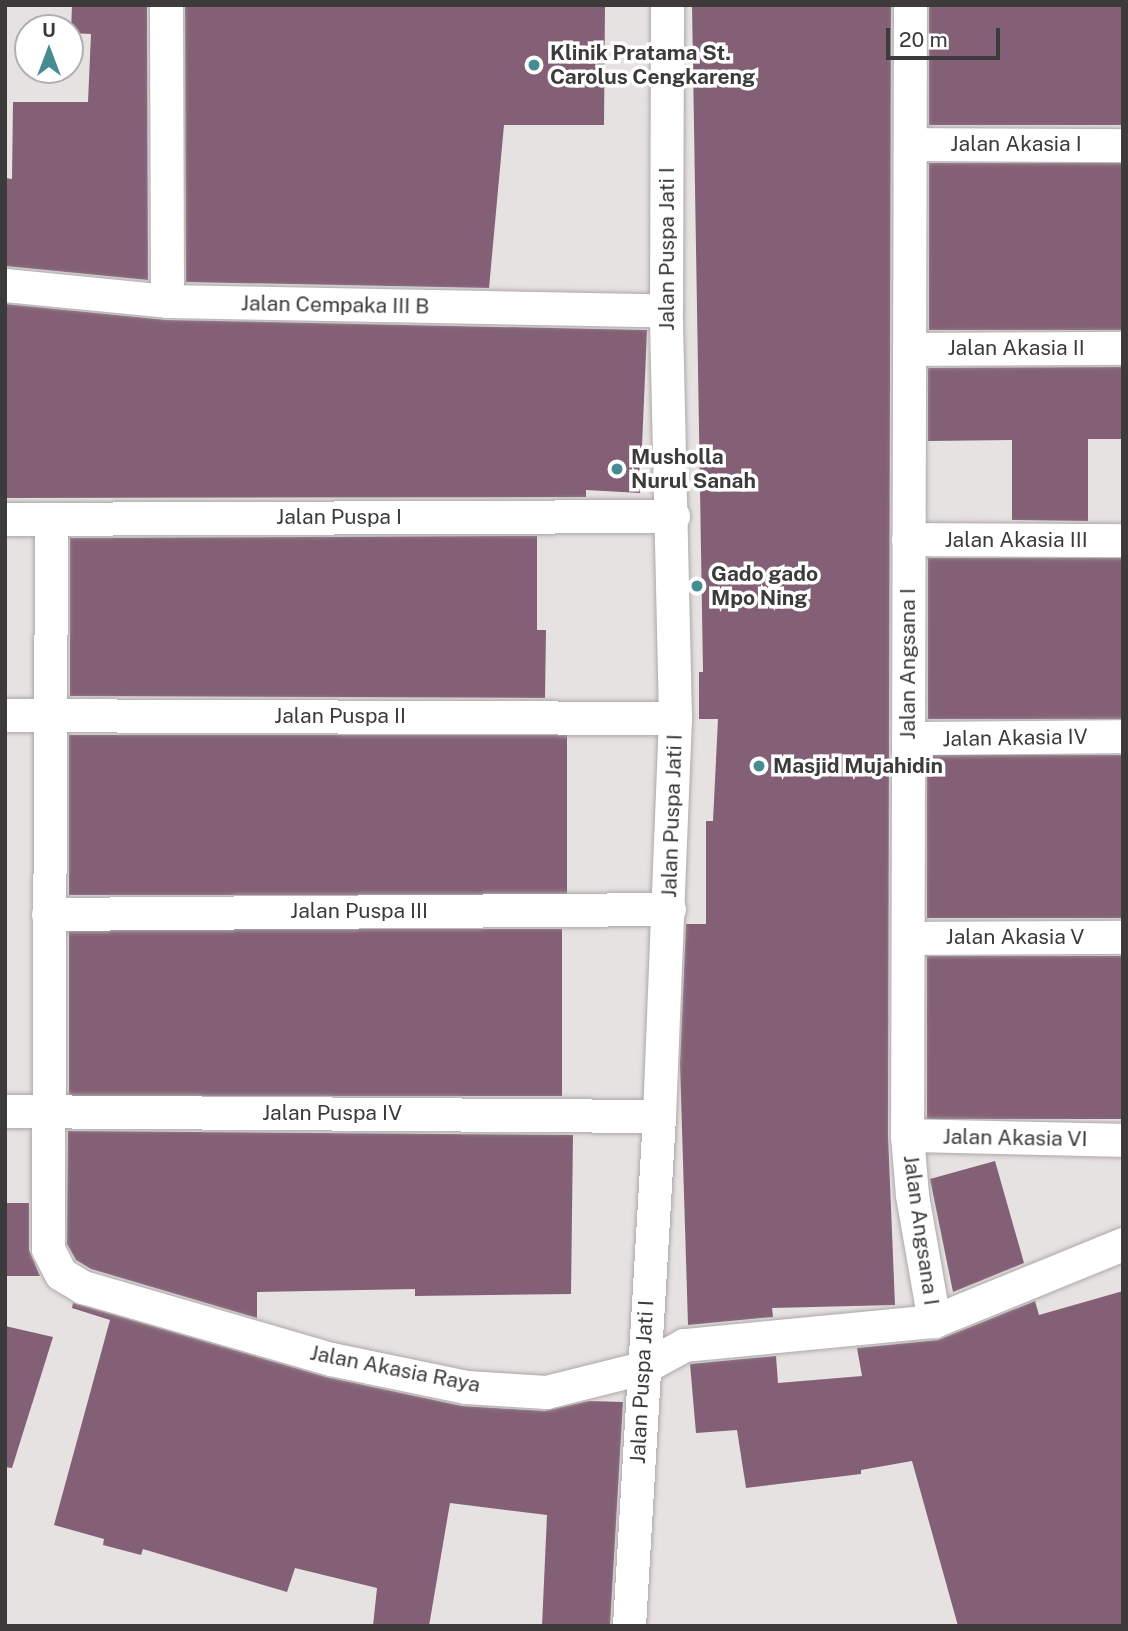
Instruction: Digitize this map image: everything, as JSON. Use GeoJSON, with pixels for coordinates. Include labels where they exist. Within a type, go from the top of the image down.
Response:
{"type":"FeatureCollection","features":[{"type":"Feature","properties":{"kind":"street"},"geometry":{"type":"LineString","coordinates":[[166,5],[167,301]]}},
{"type":"Feature","properties":{"kind":"street","name":"Jalan Puspa Jati I"},"geometry":{"type":"LineString","coordinates":[[629,1626],[642,1368],[659,1116],[675,718],[673,516],[666,311],[667,5]]}},
{"type":"Feature","properties":{"kind":"street","name":"Jalan Angsana I"},"geometry":{"type":"LineString","coordinates":[[910,5],[907,1135],[912,1195],[934,1321]]}},
{"type":"Feature","properties":{"kind":"street","name":"Jalan Akasia I"},"geometry":{"type":"LineString","coordinates":[[910,144],[1123,145]]}},
{"type":"Feature","properties":{"kind":"street","name":"Jalan Cempaka III B"},"geometry":{"type":"LineString","coordinates":[[5,285],[167,301],[666,311]]}},
{"type":"Feature","properties":{"kind":"street","name":"Jalan Akasia II"},"geometry":{"type":"LineString","coordinates":[[909,349],[1123,348]]}},
{"type":"Feature","properties":{"kind":"street","name":"Jalan Puspa I"},"geometry":{"type":"LineString","coordinates":[[5,519],[673,516]]}},
{"type":"Feature","properties":{"kind":"street"},"geometry":{"type":"LineString","coordinates":[[48,1111],[51,520]]}},
{"type":"Feature","properties":{"kind":"street","name":"Jalan Akasia III"},"geometry":{"type":"LineString","coordinates":[[908,539],[1123,540]]}},
{"type":"Feature","properties":{"kind":"street","name":"Jalan Puspa II"},"geometry":{"type":"LineString","coordinates":[[5,715],[675,718]]}},
{"type":"Feature","properties":{"kind":"street","name":"Jalan Akasia IV"},"geometry":{"type":"LineString","coordinates":[[908,738],[1123,736]]}},
{"type":"Feature","properties":{"kind":"street","name":"Jalan Puspa III"},"geometry":{"type":"LineString","coordinates":[[48,914],[668,909]]}},
{"type":"Feature","properties":{"kind":"street","name":"Jalan Akasia V"},"geometry":{"type":"LineString","coordinates":[[908,938],[1123,937]]}},
{"type":"Feature","properties":{"kind":"street","name":"Jalan Puspa IV"},"geometry":{"type":"LineString","coordinates":[[5,1111],[659,1116]]}},
{"type":"Feature","properties":{"kind":"street","name":"Jalan Akasia Raya"},"geometry":{"type":"LineString","coordinates":[[48,1111],[48,1249],[61,1274],[83,1287],[331,1359],[452,1384],[546,1392],[642,1368],[684,1345],[934,1321],[1123,1244]]}},
{"type":"Feature","properties":{"kind":"street","name":"Jalan Akasia VI"},"geometry":{"type":"LineString","coordinates":[[907,1135],[1123,1140]]}},
{"type":"Feature","properties":{"kind":"building"},"geometry":{"type":"Polygon","coordinates":[[[72,5],[147,5],[148,280],[5,266],[5,178],[12,179],[13,102],[88,102],[91,34],[84,34],[84,14],[72,14],[72,5]]]}},
{"type":"Feature","properties":{"kind":"building"},"geometry":{"type":"Polygon","coordinates":[[[185,5],[605,5],[604,125],[504,125],[489,288],[186,282],[185,5]]]}},
{"type":"Feature","properties":{"kind":"building"},"geometry":{"type":"Polygon","coordinates":[[[692,5],[891,5],[888,1135],[895,1305],[772,1308],[773,1317],[688,1325],[680,1064],[686,924],[706,924],[706,821],[713,821],[718,719],[699,719],[699,672],[703,672],[692,5]]]}},
{"type":"Feature","properties":{"kind":"building"},"geometry":{"type":"Polygon","coordinates":[[[929,5],[1123,5],[1123,125],[929,125],[929,5]]]}},
{"type":"Feature","properties":{"kind":"building"},"geometry":{"type":"Polygon","coordinates":[[[929,163],[1123,163],[1123,330],[929,330],[929,163]]]}},
{"type":"Feature","properties":{"kind":"building"},"geometry":{"type":"Polygon","coordinates":[[[5,304],[167,320],[647,330],[640,493],[586,490],[586,497],[5,498],[5,304]]]}},
{"type":"Feature","properties":{"kind":"building"},"geometry":{"type":"Polygon","coordinates":[[[1123,367],[1123,439],[1088,439],[1088,521],[1012,520],[1012,440],[928,441],[928,368],[1123,367]]]}},
{"type":"Feature","properties":{"kind":"building"},"geometry":{"type":"Polygon","coordinates":[[[537,536],[537,630],[546,630],[545,698],[70,696],[70,538],[537,536]]]}},
{"type":"Feature","properties":{"kind":"building"},"geometry":{"type":"Polygon","coordinates":[[[928,558],[1123,558],[1123,719],[928,719],[928,558]]]}},
{"type":"Feature","properties":{"kind":"building"},"geometry":{"type":"Polygon","coordinates":[[[69,735],[567,735],[567,895],[69,895],[69,735]]]}},
{"type":"Feature","properties":{"kind":"building"},"geometry":{"type":"Polygon","coordinates":[[[927,755],[1123,755],[1123,918],[927,918],[927,755]]]}},
{"type":"Feature","properties":{"kind":"building"},"geometry":{"type":"Polygon","coordinates":[[[69,929],[562,929],[562,1096],[69,1096],[69,929]]]}},
{"type":"Feature","properties":{"kind":"building"},"geometry":{"type":"Polygon","coordinates":[[[927,956],[1123,956],[1123,1119],[927,1119],[927,956]]]}},
{"type":"Feature","properties":{"kind":"building"},"geometry":{"type":"Polygon","coordinates":[[[68,1131],[573,1135],[571,1294],[415,1296],[415,1289],[257,1292],[257,1318],[91,1269],[76,1260],[67,1244],[68,1131]]]}},
{"type":"Feature","properties":{"kind":"building"},"geometry":{"type":"Polygon","coordinates":[[[995,1161],[1024,1263],[953,1292],[930,1179],[995,1161]]]}},
{"type":"Feature","properties":{"kind":"building"},"geometry":{"type":"Polygon","coordinates":[[[5,1203],[29,1203],[29,1250],[40,1276],[5,1276],[5,1203]]]}},
{"type":"Feature","properties":{"kind":"building"},"geometry":{"type":"Polygon","coordinates":[[[1123,1291],[1123,1626],[958,1626],[912,1461],[861,1470],[861,1474],[746,1488],[737,1430],[696,1433],[690,1364],[776,1356],[778,1383],[862,1376],[857,1348],[938,1340],[1035,1301],[1039,1315],[1123,1291]]]}},
{"type":"Feature","properties":{"kind":"building"},"geometry":{"type":"Polygon","coordinates":[[[73,1303],[326,1377],[462,1406],[545,1411],[589,1401],[623,1402],[610,1626],[542,1626],[547,1515],[450,1503],[429,1626],[373,1626],[377,1588],[295,1568],[287,1592],[143,1549],[141,1555],[103,1545],[104,1539],[54,1525],[110,1320],[72,1308],[73,1303]]]}},
{"type":"Feature","properties":{"kind":"building"},"geometry":{"type":"Polygon","coordinates":[[[5,1326],[53,1337],[12,1468],[5,1467],[5,1326]]]}},
{"type":"Feature","properties":{"kind":"place","name":"Klinik Pratama St. Carolus Cengkareng"},"geometry":{"type":"Point","coordinates":[534,65]}},
{"type":"Feature","properties":{"kind":"place","name":"Musholla Nurul Sanah"},"geometry":{"type":"Point","coordinates":[617,469]}},
{"type":"Feature","properties":{"kind":"place","name":"Gado gado Mpo Ning"},"geometry":{"type":"Point","coordinates":[697,586]}},
{"type":"Feature","properties":{"kind":"place","name":"Masjid Mujahidin"},"geometry":{"type":"Point","coordinates":[759,766]}}]}
